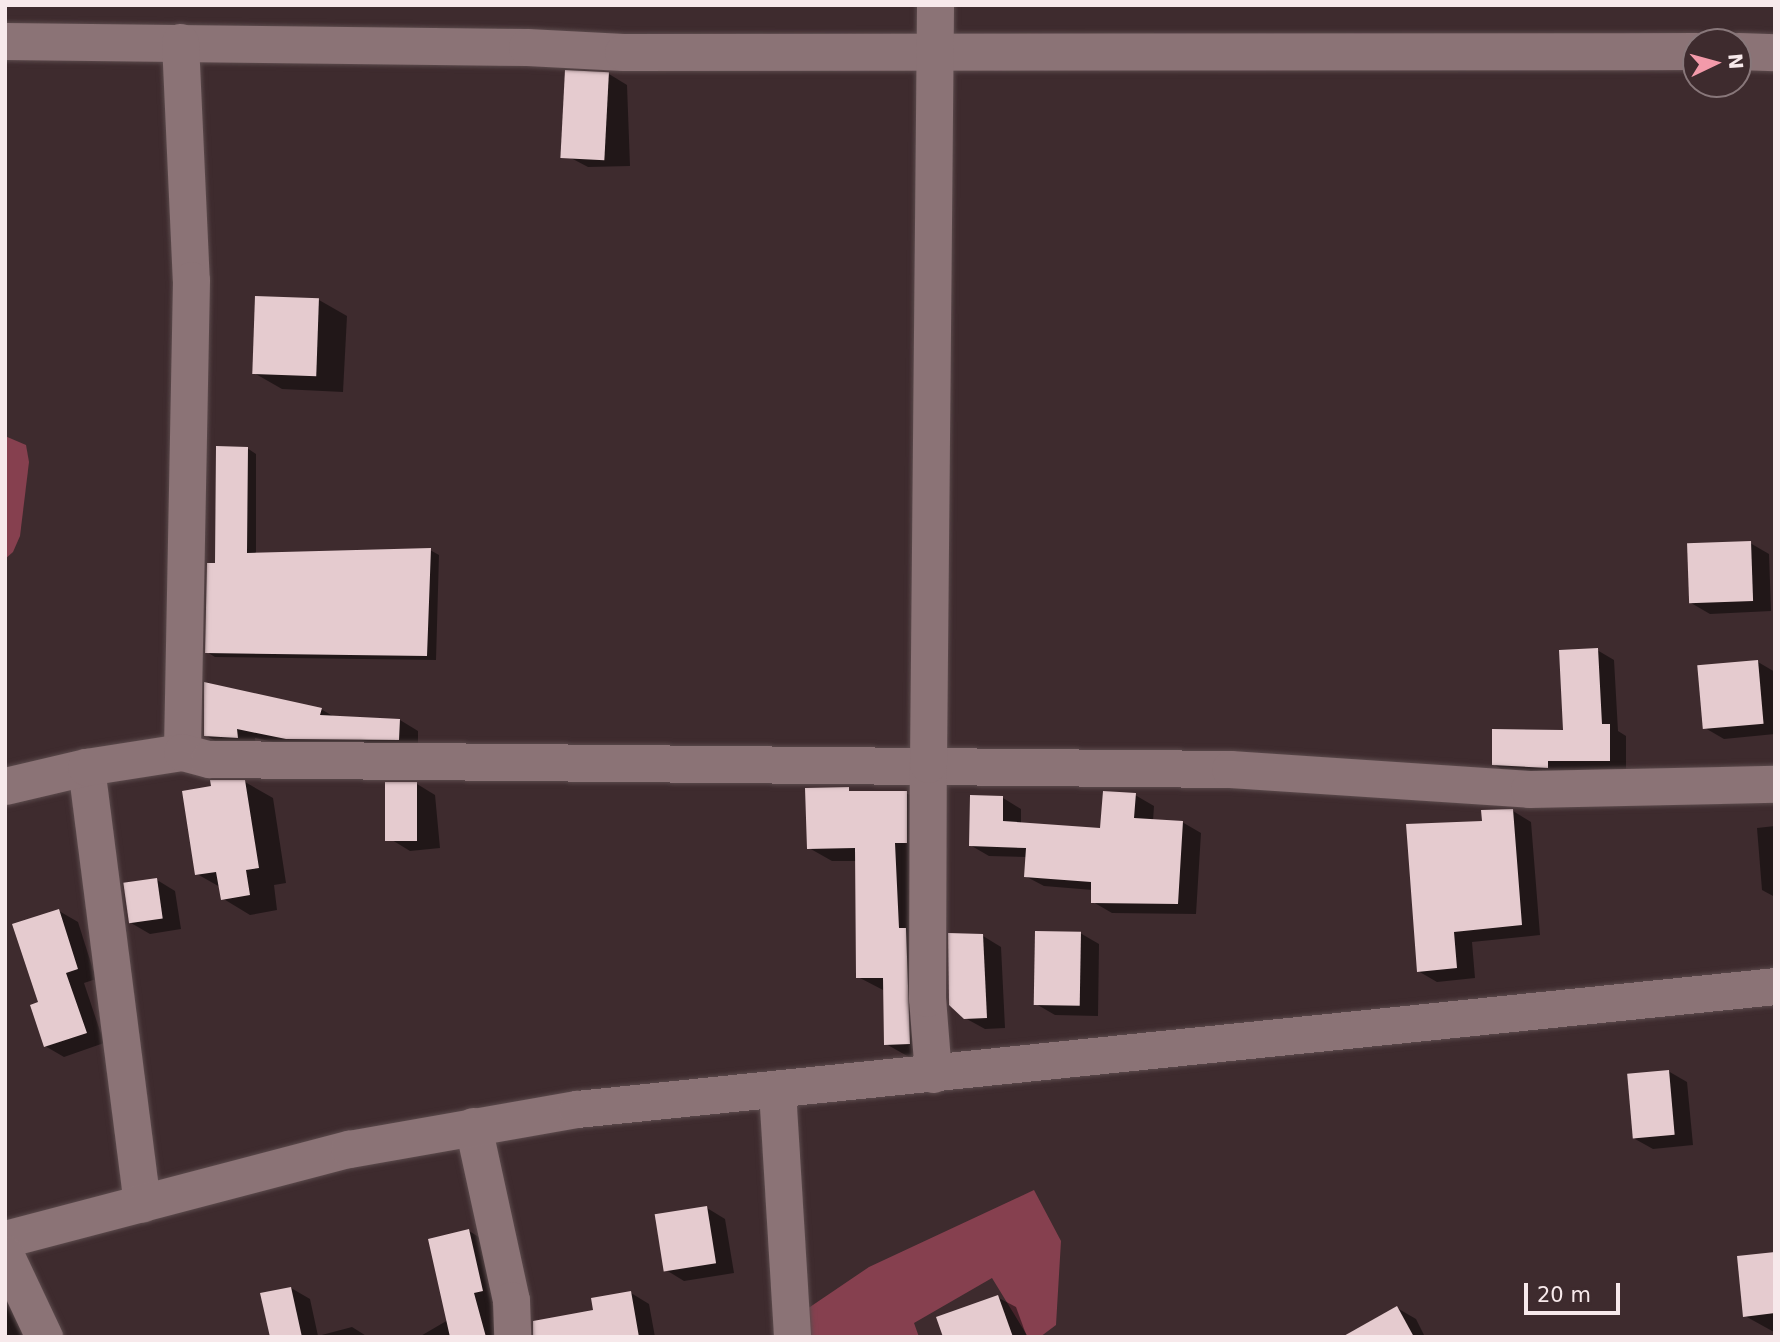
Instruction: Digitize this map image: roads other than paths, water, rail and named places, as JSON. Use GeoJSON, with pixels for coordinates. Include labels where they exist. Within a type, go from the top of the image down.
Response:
{"type":"FeatureCollection","features":[{"type":"Feature","properties":{"kind":"street"},"geometry":{"type":"LineString","coordinates":[[933,1074],[927,998],[935,5]]}},
{"type":"Feature","properties":{"kind":"street"},"geometry":{"type":"LineString","coordinates":[[5,41],[180,42],[623,52],[1682,51]]}},
{"type":"Feature","properties":{"kind":"street"},"geometry":{"type":"LineString","coordinates":[[180,42],[191,280],[182,752]]}},
{"type":"Feature","properties":{"kind":"street"},"geometry":{"type":"LineString","coordinates":[[1752,51],[1775,52]]}},
{"type":"Feature","properties":{"kind":"street"},"geometry":{"type":"LineString","coordinates":[[5,786],[86,767],[182,752],[209,759],[1230,769],[1529,789],[1775,784]]}},
{"type":"Feature","properties":{"kind":"street"},"geometry":{"type":"LineString","coordinates":[[86,767],[142,1203]]}},
{"type":"Feature","properties":{"kind":"street"},"geometry":{"type":"LineString","coordinates":[[5,1239],[349,1149],[577,1109],[1775,986]]}},
{"type":"Feature","properties":{"kind":"street"},"geometry":{"type":"LineString","coordinates":[[777,1090],[792,1337]]}},
{"type":"Feature","properties":{"kind":"street"},"geometry":{"type":"LineString","coordinates":[[473,1126],[511,1300],[512,1337]]}},
{"type":"Feature","properties":{"kind":"street"},"geometry":{"type":"LineString","coordinates":[[5,1254],[44,1337]]}}]}
